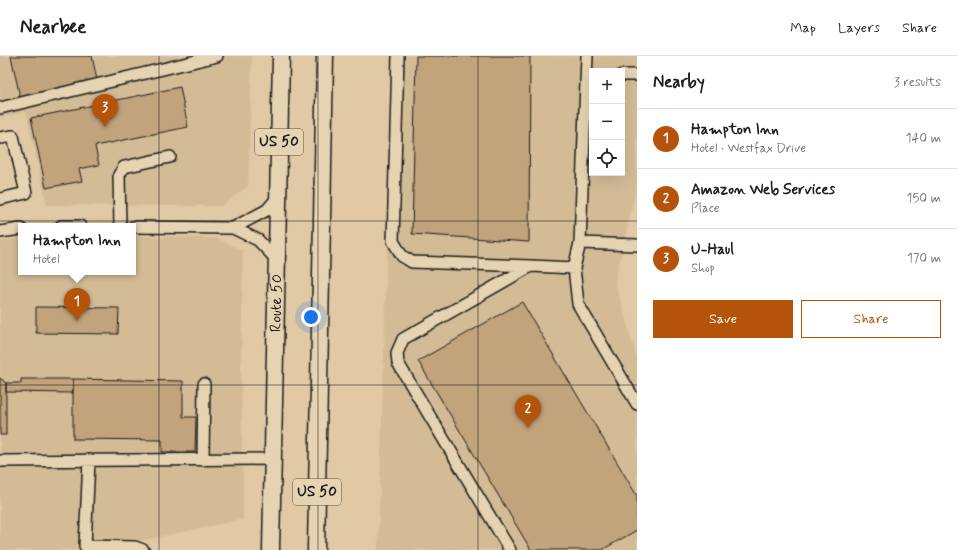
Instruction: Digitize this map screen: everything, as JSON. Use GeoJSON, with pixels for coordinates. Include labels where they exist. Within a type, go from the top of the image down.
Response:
{"type":"FeatureCollection","features":[{"type":"Feature","properties":{"kind":"highway","name":"Route 50"},"geometry":{"type":"LineString","coordinates":[[271,550],[281,56]]}},
{"type":"Feature","properties":{"kind":"highway","name":"US 50"},"geometry":{"type":"LineString","coordinates":[[316,550],[325,56]]}},
{"type":"Feature","properties":{"kind":"street"},"geometry":{"type":"LineString","coordinates":[[0,108],[217,56]]}},
{"type":"Feature","properties":{"kind":"street"},"geometry":{"type":"LineString","coordinates":[[398,56],[393,241],[402,256],[412,262],[574,268]]}},
{"type":"Feature","properties":{"kind":"street"},"geometry":{"type":"LineString","coordinates":[[586,56],[589,74],[580,243],[574,268],[578,304],[637,404]]}},
{"type":"Feature","properties":{"kind":"street"},"geometry":{"type":"LineString","coordinates":[[625,74],[637,75]]}},
{"type":"Feature","properties":{"kind":"street"},"geometry":{"type":"LineString","coordinates":[[0,138],[14,136],[26,193],[0,199]]}},
{"type":"Feature","properties":{"kind":"street"},"geometry":{"type":"LineString","coordinates":[[120,223],[119,175],[124,167],[170,157]]}},
{"type":"Feature","properties":{"kind":"street"},"geometry":{"type":"LineString","coordinates":[[233,228],[266,210],[278,197]]}},
{"type":"Feature","properties":{"kind":"street"},"geometry":{"type":"LineString","coordinates":[[136,227],[233,228],[258,240],[277,260]]}},
{"type":"Feature","properties":{"kind":"street"},"geometry":{"type":"LineString","coordinates":[[0,232],[18,229]]}},
{"type":"Feature","properties":{"kind":"street"},"geometry":{"type":"LineString","coordinates":[[580,243],[637,245]]}},
{"type":"Feature","properties":{"kind":"street"},"geometry":{"type":"LineString","coordinates":[[510,550],[398,363],[397,353],[403,339],[531,266]]}},
{"type":"Feature","properties":{"kind":"street"},"geometry":{"type":"LineString","coordinates":[[203,460],[204,384]]}},
{"type":"Feature","properties":{"kind":"street"},"geometry":{"type":"LineString","coordinates":[[0,461],[273,459]]}},
{"type":"Feature","properties":{"kind":"street"},"geometry":{"type":"LineString","coordinates":[[89,460],[86,546],[135,547],[143,550]]}},
{"type":"Feature","properties":{"kind":"shaded area"},"geometry":{"type":"Polygon","coordinates":[[[0,56],[252,56],[248,186],[221,206],[47,205],[26,112],[0,118],[0,56]]]}},
{"type":"Feature","properties":{"kind":"shaded area"},"geometry":{"type":"Polygon","coordinates":[[[393,56],[637,56],[637,185],[615,281],[637,359],[637,550],[378,550],[393,56]]]}},
{"type":"Feature","properties":{"kind":"shaded area"},"geometry":{"type":"Polygon","coordinates":[[[136,236],[217,238],[243,251],[241,370],[243,519],[140,541],[140,550],[0,550],[0,241],[18,239],[18,275],[136,275],[136,236]]]}},
{"type":"Feature","properties":{"kind":"building"},"geometry":{"type":"Polygon","coordinates":[[[11,56],[92,56],[97,80],[20,97],[11,56]]]}},
{"type":"Feature","properties":{"kind":"building"},"geometry":{"type":"Polygon","coordinates":[[[416,56],[530,56],[529,242],[412,234],[416,56]]]}},
{"type":"Feature","properties":{"kind":"building"},"geometry":{"type":"Polygon","coordinates":[[[180,87],[188,127],[95,146],[99,165],[79,169],[82,181],[46,188],[31,118],[180,87]]]}},
{"type":"Feature","properties":{"kind":"building"},"geometry":{"type":"Polygon","coordinates":[[[522,302],[637,496],[637,530],[602,550],[531,550],[418,361],[522,302]]]}},
{"type":"Feature","properties":{"kind":"building"},"geometry":{"type":"Polygon","coordinates":[[[36,307],[119,308],[118,334],[36,333],[36,307]]]}},
{"type":"Feature","properties":{"kind":"building"},"geometry":{"type":"Polygon","coordinates":[[[0,378],[6,383],[6,435],[0,435],[0,378]]]}},
{"type":"Feature","properties":{"kind":"building"},"geometry":{"type":"Polygon","coordinates":[[[21,379],[73,379],[73,393],[6,392],[6,383],[21,383],[21,379]]]}},
{"type":"Feature","properties":{"kind":"building"},"geometry":{"type":"Polygon","coordinates":[[[73,379],[183,381],[183,417],[196,417],[195,452],[162,452],[162,440],[73,439],[73,379]]]}},
{"type":"Feature","properties":{"kind":"place","name":"U-Haul"},"geometry":{"type":"Point","coordinates":[105,127]}},
{"type":"Feature","properties":{"kind":"place","name":"Hampton Inn"},"geometry":{"type":"Point","coordinates":[77,321]}},
{"type":"Feature","properties":{"kind":"place","name":"Amazon Web Services"},"geometry":{"type":"Point","coordinates":[528,428]}}]}
